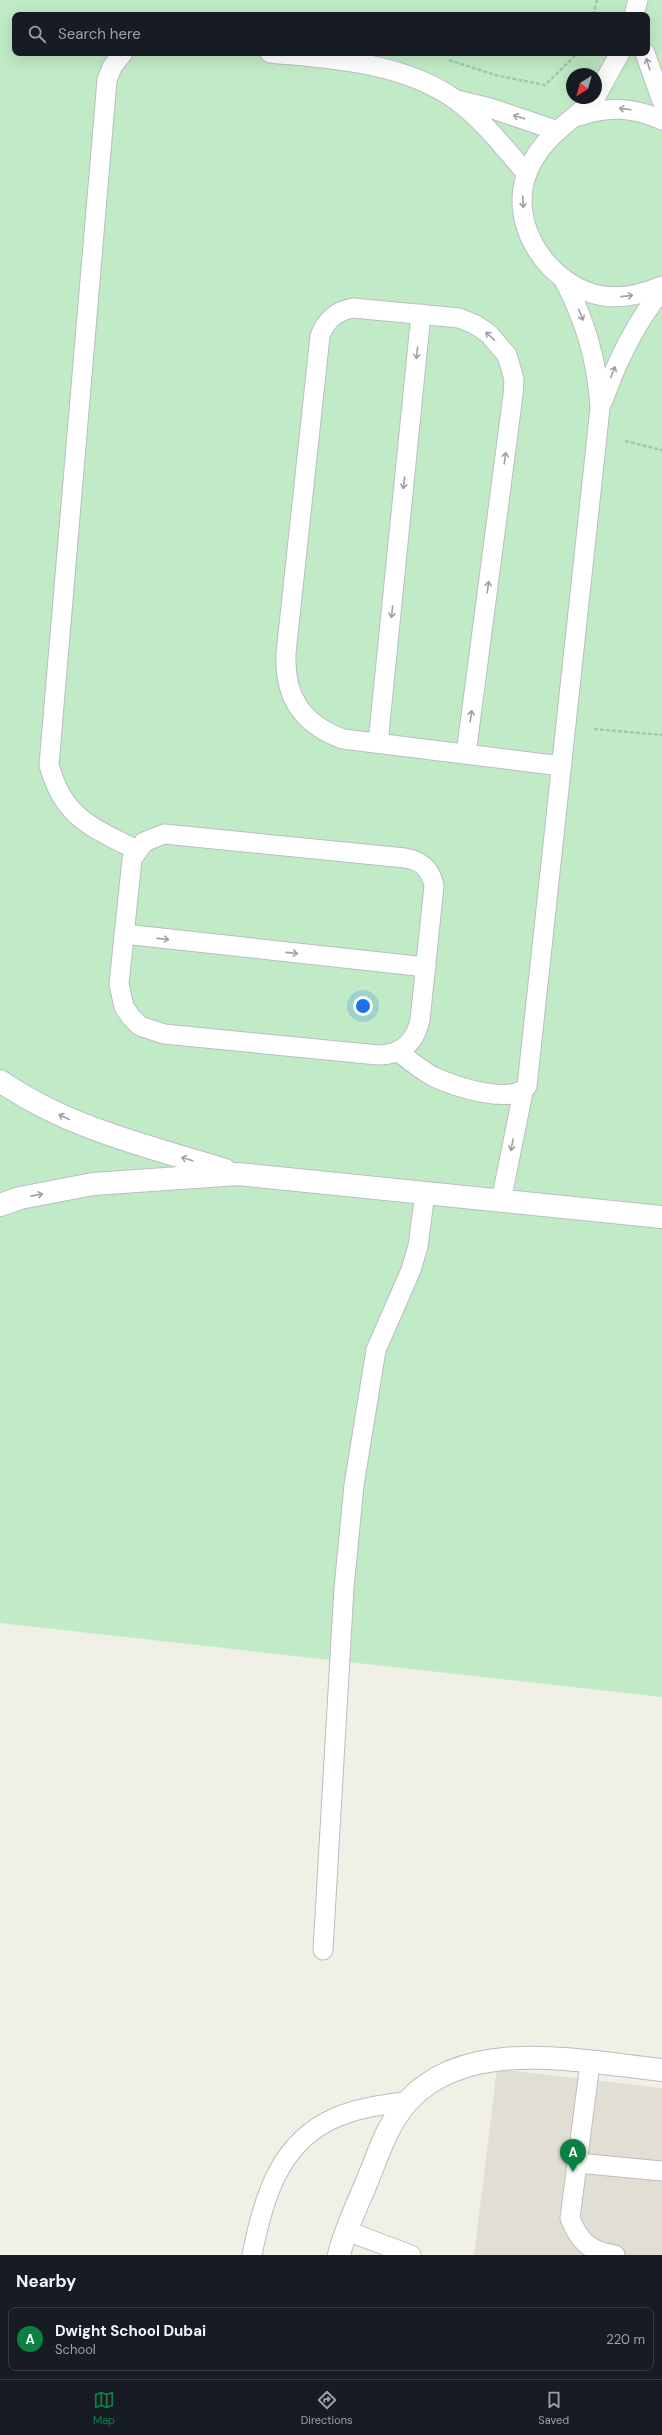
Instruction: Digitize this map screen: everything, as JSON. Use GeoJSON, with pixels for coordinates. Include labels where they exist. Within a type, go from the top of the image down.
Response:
{"type":"FeatureCollection","features":[{"type":"Feature","properties":{"kind":"street"},"geometry":{"type":"LineString","coordinates":[[0,1081],[26,1099],[82,1126],[238,1174]]}},
{"type":"Feature","properties":{"kind":"street"},"geometry":{"type":"LineString","coordinates":[[0,1205],[20,1198],[93,1184],[238,1174],[662,1217]]}},
{"type":"Feature","properties":{"kind":"street"},"geometry":{"type":"LineString","coordinates":[[339,2255],[347,2231],[390,2127],[408,2101],[440,2077],[461,2066],[492,2060],[527,2057],[662,2070]]}},
{"type":"Feature","properties":{"kind":"lane"},"geometry":{"type":"LineString","coordinates":[[121,56],[112,67],[107,80],[49,766],[54,784],[64,802],[78,817],[136,850]]}},
{"type":"Feature","properties":{"kind":"lane"},"geometry":{"type":"LineString","coordinates":[[296,56],[364,64],[396,72],[427,84],[456,100],[496,110],[555,130]]}},
{"type":"Feature","properties":{"kind":"lane"},"geometry":{"type":"LineString","coordinates":[[602,85],[618,56]]}},
{"type":"Feature","properties":{"kind":"lane"},"geometry":{"type":"LineString","coordinates":[[646,56],[662,101]]}},
{"type":"Feature","properties":{"kind":"lane"},"geometry":{"type":"LineString","coordinates":[[456,100],[505,148],[527,174]]}},
{"type":"Feature","properties":{"kind":"lane"},"geometry":{"type":"LineString","coordinates":[[588,104],[574,118],[555,130],[538,150],[527,174],[523,194],[524,214],[528,233],[540,256],[564,280],[583,290],[603,296],[626,297],[647,292],[662,286]]}},
{"type":"Feature","properties":{"kind":"lane"},"geometry":{"type":"LineString","coordinates":[[574,118],[597,110],[621,108],[644,112],[662,120]]}},
{"type":"Feature","properties":{"kind":"lane"},"geometry":{"type":"LineString","coordinates":[[501,1201],[523,1092],[527,1086],[529,1078],[600,408],[598,382],[588,335],[576,304],[564,280]]}},
{"type":"Feature","properties":{"kind":"lane"},"geometry":{"type":"LineString","coordinates":[[600,408],[627,342],[645,312],[662,290]]}},
{"type":"Feature","properties":{"kind":"lane"},"geometry":{"type":"LineString","coordinates":[[466,754],[514,379],[507,354],[488,333],[459,318],[353,308],[336,314],[323,328],[320,336],[287,645],[285,672],[289,690],[298,707],[310,722],[326,732],[343,739],[561,766]]}},
{"type":"Feature","properties":{"kind":"lane"},"geometry":{"type":"LineString","coordinates":[[378,743],[421,314]]}},
{"type":"Feature","properties":{"kind":"lane"},"geometry":{"type":"LineString","coordinates":[[164,834],[416,860],[426,866],[432,875],[434,886],[426,967],[417,1033],[409,1044],[399,1052],[378,1055],[152,1031],[140,1026],[124,1007],[120,995],[119,984],[131,864],[136,850],[144,842],[164,834]]}},
{"type":"Feature","properties":{"kind":"lane"},"geometry":{"type":"LineString","coordinates":[[124,934],[426,967]]}},
{"type":"Feature","properties":{"kind":"lane"},"geometry":{"type":"LineString","coordinates":[[399,1052],[433,1076],[452,1084],[473,1090],[509,1095],[523,1092]]}},
{"type":"Feature","properties":{"kind":"lane"},"geometry":{"type":"LineString","coordinates":[[323,1950],[344,1588],[354,1485],[376,1350],[411,1270],[418,1246],[425,1193]]}},
{"type":"Feature","properties":{"kind":"lane"},"geometry":{"type":"LineString","coordinates":[[590,2063],[570,2218],[576,2234],[586,2246],[601,2253],[615,2255]]}},
{"type":"Feature","properties":{"kind":"lane"},"geometry":{"type":"LineString","coordinates":[[252,2255],[260,2212],[268,2189],[279,2169],[295,2148],[314,2131],[336,2117],[362,2108],[408,2101]]}},
{"type":"Feature","properties":{"kind":"lane"},"geometry":{"type":"LineString","coordinates":[[577,2163],[662,2171]]}},
{"type":"Feature","properties":{"kind":"lane"},"geometry":{"type":"LineString","coordinates":[[347,2231],[411,2255]]}},
{"type":"Feature","properties":{"kind":"path"},"geometry":{"type":"LineString","coordinates":[[594,12],[598,0]]}},
{"type":"Feature","properties":{"kind":"path"},"geometry":{"type":"LineString","coordinates":[[427,84],[438,56],[494,75],[545,85],[575,56]]}},
{"type":"Feature","properties":{"kind":"path"},"geometry":{"type":"LineString","coordinates":[[597,434],[662,450]]}},
{"type":"Feature","properties":{"kind":"path"},"geometry":{"type":"LineString","coordinates":[[566,726],[662,735]]}},
{"type":"Feature","properties":{"kind":"shaded area"},"geometry":{"type":"Polygon","coordinates":[[[497,2069],[662,2088],[662,2255],[474,2255],[497,2069]]]}},
{"type":"Feature","properties":{"kind":"green space"},"geometry":{"type":"Polygon","coordinates":[[[0,0],[662,0],[662,1697],[0,1623],[0,0]]]}},
{"type":"Feature","properties":{"kind":"place","name":"Dwight School Dubai"},"geometry":{"type":"Point","coordinates":[573,2172]}}]}
